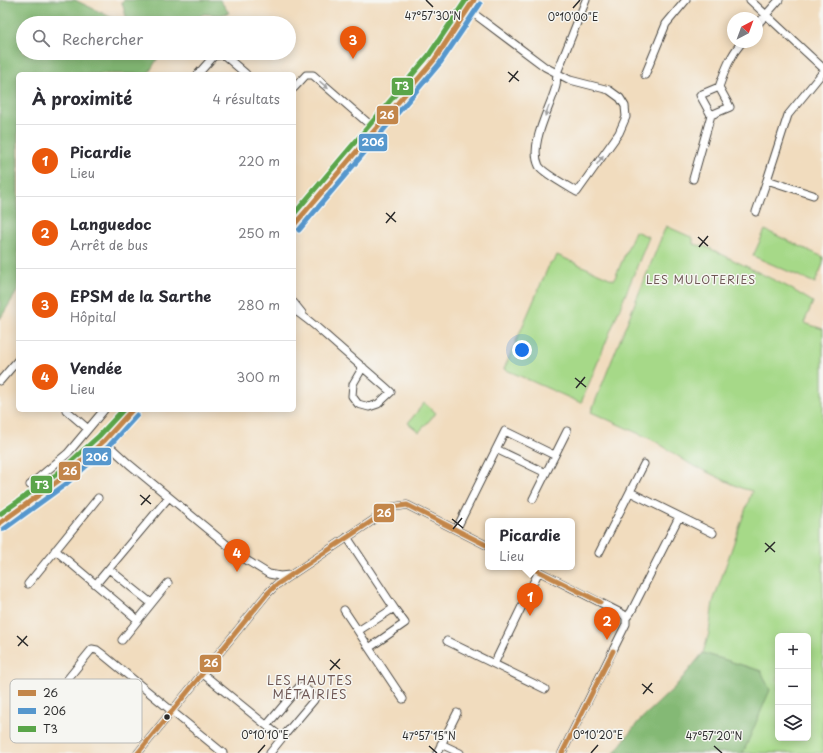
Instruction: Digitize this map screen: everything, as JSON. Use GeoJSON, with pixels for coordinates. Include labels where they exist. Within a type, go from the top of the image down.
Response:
{"type":"FeatureCollection","features":[{"type":"Feature","properties":{"kind":"street"},"geometry":{"type":"LineString","coordinates":[[296,222],[376,130],[435,59],[474,0]]}},
{"type":"Feature","properties":{"kind":"street"},"geometry":{"type":"LineString","coordinates":[[477,16],[545,67],[556,73],[570,80],[609,90],[620,98],[625,106],[626,117],[619,133],[577,192],[549,175],[539,166],[537,152],[539,133],[556,86],[556,73],[586,0]]}},
{"type":"Feature","properties":{"kind":"street"},"geometry":{"type":"LineString","coordinates":[[646,76],[666,24],[686,0]]}},
{"type":"Feature","properties":{"kind":"street"},"geometry":{"type":"LineString","coordinates":[[750,0],[823,68]]}},
{"type":"Feature","properties":{"kind":"street"},"geometry":{"type":"LineString","coordinates":[[763,18],[779,0]]}},
{"type":"Feature","properties":{"kind":"street"},"geometry":{"type":"LineString","coordinates":[[693,179],[711,115],[700,95],[719,87],[728,62],[736,48]]}},
{"type":"Feature","properties":{"kind":"street"},"geometry":{"type":"LineString","coordinates":[[200,72],[210,60]]}},
{"type":"Feature","properties":{"kind":"street"},"geometry":{"type":"LineString","coordinates":[[230,60],[244,72]]}},
{"type":"Feature","properties":{"kind":"street"},"geometry":{"type":"LineString","coordinates":[[756,212],[788,115],[823,72]]}},
{"type":"Feature","properties":{"kind":"street"},"geometry":{"type":"LineString","coordinates":[[296,86],[306,75],[313,75],[376,130]]}},
{"type":"Feature","properties":{"kind":"street"},"geometry":{"type":"LineString","coordinates":[[711,115],[730,107],[719,87]]}},
{"type":"Feature","properties":{"kind":"street"},"geometry":{"type":"LineString","coordinates":[[767,180],[813,195]]}},
{"type":"Feature","properties":{"kind":"street"},"geometry":{"type":"LineString","coordinates":[[296,306],[306,318]]}},
{"type":"Feature","properties":{"kind":"street"},"geometry":{"type":"LineString","coordinates":[[296,311],[306,318],[363,367],[391,392],[378,404],[369,407],[358,404],[352,396],[353,384],[363,367]]}},
{"type":"Feature","properties":{"kind":"street"},"geometry":{"type":"LineString","coordinates":[[0,381],[16,362]]}},
{"type":"Feature","properties":{"kind":"street"},"geometry":{"type":"LineString","coordinates":[[68,412],[88,429]]}},
{"type":"Feature","properties":{"kind":"street"},"geometry":{"type":"LineString","coordinates":[[30,485],[68,453],[102,412]]}},
{"type":"Feature","properties":{"kind":"street"},"geometry":{"type":"LineString","coordinates":[[0,523],[61,479],[104,441],[130,412]]}},
{"type":"Feature","properties":{"kind":"street"},"geometry":{"type":"LineString","coordinates":[[533,499],[567,431]]}},
{"type":"Feature","properties":{"kind":"street"},"geometry":{"type":"LineString","coordinates":[[456,530],[505,432],[554,455]]}},
{"type":"Feature","properties":{"kind":"street"},"geometry":{"type":"LineString","coordinates":[[104,441],[169,497],[257,568],[269,574],[280,576],[294,574]]}},
{"type":"Feature","properties":{"kind":"street"},"geometry":{"type":"LineString","coordinates":[[496,448],[546,473]]}},
{"type":"Feature","properties":{"kind":"street"},"geometry":{"type":"LineString","coordinates":[[599,553],[644,464]]}},
{"type":"Feature","properties":{"kind":"street"},"geometry":{"type":"LineString","coordinates":[[630,492],[713,533]]}},
{"type":"Feature","properties":{"kind":"street"},"geometry":{"type":"LineString","coordinates":[[96,584],[169,497]]}},
{"type":"Feature","properties":{"kind":"street"},"geometry":{"type":"LineString","coordinates":[[28,584],[98,498]]}},
{"type":"Feature","properties":{"kind":"street"},"geometry":{"type":"LineString","coordinates":[[138,753],[267,594],[276,585],[393,507],[408,505],[485,544]]}},
{"type":"Feature","properties":{"kind":"street"},"geometry":{"type":"LineString","coordinates":[[562,753],[626,624],[626,618],[631,612],[679,517]]}},
{"type":"Feature","properties":{"kind":"street"},"geometry":{"type":"LineString","coordinates":[[347,537],[405,623],[369,648]]}},
{"type":"Feature","properties":{"kind":"street"},"geometry":{"type":"LineString","coordinates":[[55,550],[138,620]]}},
{"type":"Feature","properties":{"kind":"street"},"geometry":{"type":"LineString","coordinates":[[109,569],[151,603]]}},
{"type":"Feature","properties":{"kind":"street"},"geometry":{"type":"LineString","coordinates":[[494,664],[539,571],[605,604],[623,614],[626,618]]}},
{"type":"Feature","properties":{"kind":"street"},"geometry":{"type":"LineString","coordinates":[[122,640],[168,583]]}},
{"type":"Feature","properties":{"kind":"street"},"geometry":{"type":"LineString","coordinates":[[358,631],[394,608]]}},
{"type":"Feature","properties":{"kind":"street"},"geometry":{"type":"LineString","coordinates":[[344,610],[403,699]]}},
{"type":"Feature","properties":{"kind":"street"},"geometry":{"type":"LineString","coordinates":[[446,641],[545,689]]}},
{"type":"Feature","properties":{"kind":"street"},"geometry":{"type":"LineString","coordinates":[[67,679],[92,649],[101,653],[133,679]]}},
{"type":"Feature","properties":{"kind":"street"},"geometry":{"type":"LineString","coordinates":[[203,674],[282,738]]}},
{"type":"Feature","properties":{"kind":"street"},"geometry":{"type":"LineString","coordinates":[[142,686],[223,753]]}},
{"type":"Feature","properties":{"kind":"street"},"geometry":{"type":"LineString","coordinates":[[266,725],[299,687],[309,690],[314,700],[270,753]]}},
{"type":"Feature","properties":{"kind":"street"},"geometry":{"type":"LineString","coordinates":[[437,753],[457,713]]}},
{"type":"Feature","properties":{"kind":"street"},"geometry":{"type":"LineString","coordinates":[[441,744],[458,753]]}},
{"type":"Feature","properties":{"kind":"green space"},"geometry":{"type":"Polygon","coordinates":[[[0,0],[75,0],[108,16],[16,16],[16,60],[157,60],[149,72],[16,72],[16,293],[0,319],[0,0]]]}},
{"type":"Feature","properties":{"kind":"green space"},"geometry":{"type":"Polygon","coordinates":[[[124,0],[220,0],[229,13],[220,15],[204,14],[200,16],[126,16],[122,3],[124,0]]]}},
{"type":"Feature","properties":{"kind":"green space"},"geometry":{"type":"Polygon","coordinates":[[[666,226],[693,238],[693,244],[707,247],[788,287],[813,302],[804,323],[823,329],[823,753],[743,753],[752,731],[761,671],[703,653],[709,633],[713,602],[752,491],[741,488],[690,464],[655,441],[591,412],[666,226]]]}},
{"type":"Feature","properties":{"kind":"green space"},"geometry":{"type":"Polygon","coordinates":[[[765,230],[823,257],[823,264],[815,283],[753,256],[765,230]]]}},
{"type":"Feature","properties":{"kind":"green space"},"geometry":{"type":"Polygon","coordinates":[[[635,231],[649,237],[581,403],[504,369],[550,263],[554,262],[557,255],[614,280],[635,231]]]}},
{"type":"Feature","properties":{"kind":"green space"},"geometry":{"type":"Polygon","coordinates":[[[424,403],[436,413],[419,432],[408,423],[424,403]]]}},
{"type":"Feature","properties":{"kind":"green space"},"geometry":{"type":"Polygon","coordinates":[[[703,653],[761,671],[770,690],[743,753],[614,753],[639,721],[674,688],[703,653]]]}},
{"type":"Feature","properties":{"kind":"transit line","name":"T3"},"geometry":{"type":"LineString","coordinates":[[296,212],[429,55],[466,0]]}},
{"type":"Feature","properties":{"kind":"transit line","name":"26"},"geometry":{"type":"LineString","coordinates":[[296,223],[435,59],[474,0]]}},
{"type":"Feature","properties":{"kind":"transit line","name":"206"},"geometry":{"type":"LineString","coordinates":[[299,230],[440,63],[480,4]]}},
{"type":"Feature","properties":{"kind":"transit line","name":"T3"},"geometry":{"type":"LineString","coordinates":[[0,514],[57,474],[99,436],[121,412]]}},
{"type":"Feature","properties":{"kind":"transit line","name":"26"},"geometry":{"type":"LineString","coordinates":[[0,523],[61,479],[104,441],[130,412]]}},
{"type":"Feature","properties":{"kind":"transit line","name":"206"},"geometry":{"type":"LineString","coordinates":[[4,529],[66,484],[109,446],[137,415]]}},
{"type":"Feature","properties":{"kind":"transit line","name":"26"},"geometry":{"type":"LineString","coordinates":[[138,753],[267,594],[276,585],[393,507],[407,505],[485,544]]}},
{"type":"Feature","properties":{"kind":"transit line","name":"26"},"geometry":{"type":"LineString","coordinates":[[536,570],[600,602]]}},
{"type":"Feature","properties":{"kind":"transit line","name":"26"},"geometry":{"type":"LineString","coordinates":[[562,753],[613,651]]}},
{"type":"Feature","properties":{"kind":"place","name":"EPSM de la Sarthe"},"geometry":{"type":"Point","coordinates":[353,59]}},
{"type":"Feature","properties":{"kind":"place","name":"Vendée"},"geometry":{"type":"Point","coordinates":[237,572]}},
{"type":"Feature","properties":{"kind":"place","name":"Picardie"},"geometry":{"type":"Point","coordinates":[530,616]}},
{"type":"Feature","properties":{"kind":"place","name":"Languedoc"},"geometry":{"type":"Point","coordinates":[607,640]}},
{"type":"Feature","properties":{"kind":"district","name":"LES MULOTERIES"},"geometry":{"type":"Point","coordinates":[701,280]}},
{"type":"Feature","properties":{"kind":"district","name":"LES HAUTES MÉTAIRIES"},"geometry":{"type":"Point","coordinates":[310,688]}}]}
